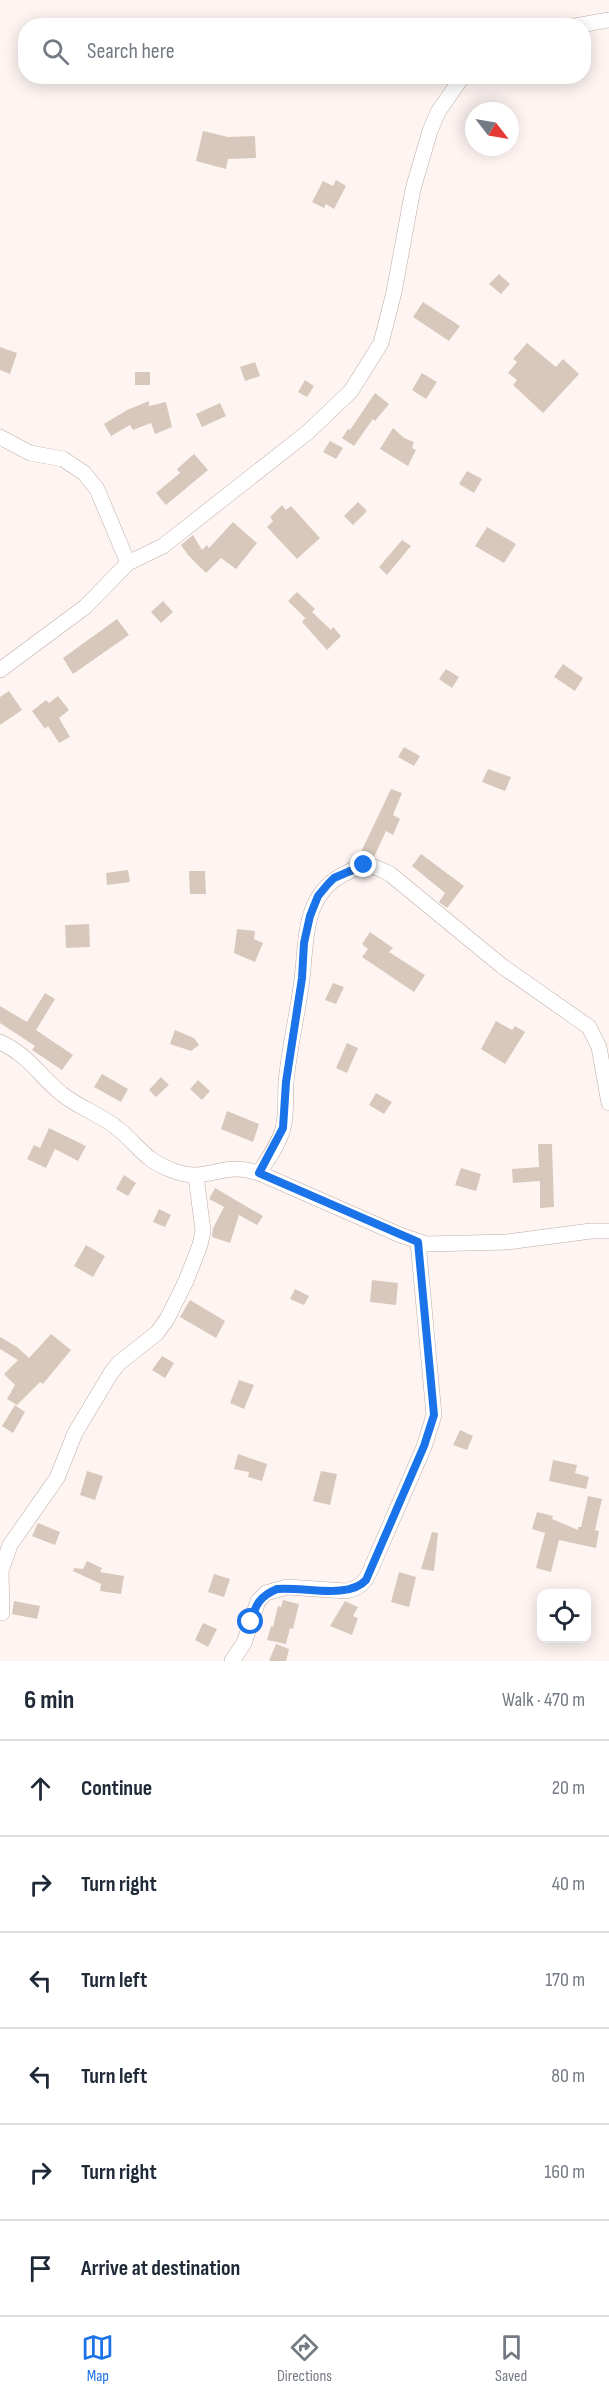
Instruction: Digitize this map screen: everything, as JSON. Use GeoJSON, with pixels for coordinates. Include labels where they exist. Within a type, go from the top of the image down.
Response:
{"type":"FeatureCollection","features":[{"type":"Feature","properties":{"kind":"street"},"geometry":{"type":"LineString","coordinates":[[591,23],[609,20]]}},
{"type":"Feature","properties":{"kind":"street"},"geometry":{"type":"LineString","coordinates":[[0,670],[85,607],[128,563],[163,546],[308,432],[343,399],[367,368],[381,343],[413,189],[430,131],[438,112],[457,84]]}},
{"type":"Feature","properties":{"kind":"street"},"geometry":{"type":"LineString","coordinates":[[0,437],[30,453],[63,459],[84,472],[97,489],[128,563]]}},
{"type":"Feature","properties":{"kind":"street"},"geometry":{"type":"LineString","coordinates":[[259,1173],[283,1128],[286,1082],[302,978],[304,943],[310,916],[318,896],[334,878],[364,865],[376,867],[390,874],[502,966],[590,1027],[599,1047],[609,1102]]}},
{"type":"Feature","properties":{"kind":"street"},"geometry":{"type":"LineString","coordinates":[[0,1042],[31,1062],[72,1102],[117,1128],[143,1155],[173,1171],[196,1176],[236,1169],[259,1173],[418,1242],[440,1245],[507,1242],[591,1231],[609,1232]]}},
{"type":"Feature","properties":{"kind":"street"},"geometry":{"type":"LineString","coordinates":[[2,1613],[2,1571],[10,1545],[57,1478],[75,1432],[111,1373],[119,1363],[157,1333],[167,1319],[186,1281],[203,1231],[196,1176]]}},
{"type":"Feature","properties":{"kind":"street"},"geometry":{"type":"LineString","coordinates":[[232,1661],[244,1643],[258,1601],[266,1593],[287,1587],[346,1591],[361,1586],[370,1571],[424,1446],[434,1415],[418,1242]]}},
{"type":"Feature","properties":{"kind":"building"},"geometry":{"type":"Polygon","coordinates":[[[203,131],[228,137],[255,136],[256,158],[228,159],[226,169],[196,161],[203,131]]]}},
{"type":"Feature","properties":{"kind":"building"},"geometry":{"type":"Polygon","coordinates":[[[336,180],[346,186],[334,209],[326,204],[324,208],[312,202],[323,181],[333,186],[336,180]]]}},
{"type":"Feature","properties":{"kind":"building"},"geometry":{"type":"Polygon","coordinates":[[[499,274],[510,284],[501,294],[489,284],[499,274]]]}},
{"type":"Feature","properties":{"kind":"building"},"geometry":{"type":"Polygon","coordinates":[[[423,302],[460,326],[449,341],[413,317],[423,302]]]}},
{"type":"Feature","properties":{"kind":"building"},"geometry":{"type":"Polygon","coordinates":[[[527,343],[556,367],[563,359],[579,374],[543,413],[513,385],[517,380],[508,373],[517,362],[513,359],[527,343]]]}},
{"type":"Feature","properties":{"kind":"building"},"geometry":{"type":"Polygon","coordinates":[[[0,347],[17,353],[10,374],[0,370],[0,347]]]}},
{"type":"Feature","properties":{"kind":"building"},"geometry":{"type":"Polygon","coordinates":[[[255,362],[260,376],[245,381],[240,367],[255,362]]]}},
{"type":"Feature","properties":{"kind":"building"},"geometry":{"type":"Polygon","coordinates":[[[135,372],[150,372],[150,385],[135,385],[135,372]]]}},
{"type":"Feature","properties":{"kind":"building"},"geometry":{"type":"Polygon","coordinates":[[[422,373],[437,382],[426,399],[412,390],[422,373]]]}},
{"type":"Feature","properties":{"kind":"building"},"geometry":{"type":"Polygon","coordinates":[[[305,380],[314,386],[307,397],[298,392],[305,380]]]}},
{"type":"Feature","properties":{"kind":"building"},"geometry":{"type":"Polygon","coordinates":[[[375,393],[389,404],[375,421],[373,419],[354,446],[342,438],[375,393]]]}},
{"type":"Feature","properties":{"kind":"building"},"geometry":{"type":"Polygon","coordinates":[[[149,401],[149,406],[166,402],[172,427],[155,434],[151,423],[133,430],[130,425],[111,436],[104,424],[127,410],[149,401]]]}},
{"type":"Feature","properties":{"kind":"building"},"geometry":{"type":"Polygon","coordinates":[[[220,403],[226,416],[202,427],[196,414],[220,403]]]}},
{"type":"Feature","properties":{"kind":"building"},"geometry":{"type":"Polygon","coordinates":[[[393,428],[404,438],[414,442],[412,448],[416,450],[408,466],[380,449],[393,428]]]}},
{"type":"Feature","properties":{"kind":"building"},"geometry":{"type":"Polygon","coordinates":[[[330,441],[343,448],[336,459],[323,452],[330,441]]]}},
{"type":"Feature","properties":{"kind":"building"},"geometry":{"type":"Polygon","coordinates":[[[194,454],[208,470],[166,505],[156,493],[180,473],[177,469],[194,454]]]}},
{"type":"Feature","properties":{"kind":"building"},"geometry":{"type":"Polygon","coordinates":[[[467,471],[482,479],[474,493],[459,484],[467,471]]]}},
{"type":"Feature","properties":{"kind":"building"},"geometry":{"type":"Polygon","coordinates":[[[358,502],[367,511],[353,525],[344,516],[358,502]]]}},
{"type":"Feature","properties":{"kind":"building"},"geometry":{"type":"Polygon","coordinates":[[[282,505],[286,510],[291,506],[320,538],[297,559],[267,527],[273,521],[270,517],[282,505]]]}},
{"type":"Feature","properties":{"kind":"building"},"geometry":{"type":"Polygon","coordinates":[[[233,522],[257,543],[236,569],[221,558],[206,573],[181,545],[193,535],[202,550],[207,545],[209,548],[233,522]]]}},
{"type":"Feature","properties":{"kind":"building"},"geometry":{"type":"Polygon","coordinates":[[[487,527],[516,544],[504,563],[475,546],[487,527]]]}},
{"type":"Feature","properties":{"kind":"building"},"geometry":{"type":"Polygon","coordinates":[[[402,540],[411,546],[387,575],[379,567],[402,540]]]}},
{"type":"Feature","properties":{"kind":"building"},"geometry":{"type":"Polygon","coordinates":[[[297,592],[315,609],[312,612],[331,630],[333,627],[341,636],[327,650],[302,622],[309,614],[305,618],[288,601],[297,592]]]}},
{"type":"Feature","properties":{"kind":"building"},"geometry":{"type":"Polygon","coordinates":[[[163,601],[173,612],[161,623],[151,612],[163,601]]]}},
{"type":"Feature","properties":{"kind":"building"},"geometry":{"type":"Polygon","coordinates":[[[117,619],[129,635],[73,674],[63,658],[117,619]]]}},
{"type":"Feature","properties":{"kind":"building"},"geometry":{"type":"Polygon","coordinates":[[[563,664],[583,678],[575,691],[554,677],[563,664]]]}},
{"type":"Feature","properties":{"kind":"building"},"geometry":{"type":"Polygon","coordinates":[[[446,669],[459,677],[452,688],[439,679],[446,669]]]}},
{"type":"Feature","properties":{"kind":"building"},"geometry":{"type":"Polygon","coordinates":[[[9,691],[22,710],[0,725],[0,697],[9,691]]]}},
{"type":"Feature","properties":{"kind":"building"},"geometry":{"type":"Polygon","coordinates":[[[58,696],[69,710],[59,718],[70,737],[59,743],[48,726],[45,729],[32,711],[46,700],[49,703],[58,696]]]}},
{"type":"Feature","properties":{"kind":"building"},"geometry":{"type":"Polygon","coordinates":[[[404,747],[420,756],[414,766],[398,757],[404,747]]]}},
{"type":"Feature","properties":{"kind":"building"},"geometry":{"type":"Polygon","coordinates":[[[488,769],[511,777],[505,791],[482,782],[488,769]]]}},
{"type":"Feature","properties":{"kind":"building"},"geometry":{"type":"Polygon","coordinates":[[[391,789],[402,793],[393,815],[400,819],[393,835],[386,831],[374,857],[370,856],[361,852],[391,789]]]}},
{"type":"Feature","properties":{"kind":"building"},"geometry":{"type":"Polygon","coordinates":[[[421,854],[464,886],[447,908],[439,902],[445,893],[412,866],[421,854]]]}},
{"type":"Feature","properties":{"kind":"building"},"geometry":{"type":"Polygon","coordinates":[[[128,870],[130,882],[107,885],[106,873],[128,870]]]}},
{"type":"Feature","properties":{"kind":"building"},"geometry":{"type":"Polygon","coordinates":[[[189,871],[205,871],[206,894],[190,894],[189,871]]]}},
{"type":"Feature","properties":{"kind":"building"},"geometry":{"type":"Polygon","coordinates":[[[89,924],[90,947],[66,948],[65,925],[89,924]]]}},
{"type":"Feature","properties":{"kind":"building"},"geometry":{"type":"Polygon","coordinates":[[[237,929],[255,931],[254,939],[263,943],[255,962],[234,953],[237,929]]]}},
{"type":"Feature","properties":{"kind":"building"},"geometry":{"type":"Polygon","coordinates":[[[370,932],[393,948],[389,952],[425,975],[414,992],[362,957],[368,949],[362,944],[370,932]]]}},
{"type":"Feature","properties":{"kind":"building"},"geometry":{"type":"Polygon","coordinates":[[[333,983],[344,987],[336,1004],[325,1000],[333,983]]]}},
{"type":"Feature","properties":{"kind":"building"},"geometry":{"type":"Polygon","coordinates":[[[45,993],[55,999],[36,1030],[73,1055],[62,1070],[32,1050],[35,1046],[0,1023],[0,1006],[27,1022],[45,993]]]}},
{"type":"Feature","properties":{"kind":"building"},"geometry":{"type":"Polygon","coordinates":[[[496,1021],[512,1030],[515,1026],[525,1032],[505,1064],[481,1049],[496,1021]]]}},
{"type":"Feature","properties":{"kind":"building"},"geometry":{"type":"Polygon","coordinates":[[[175,1030],[194,1038],[199,1045],[191,1051],[170,1044],[175,1030]]]}},
{"type":"Feature","properties":{"kind":"building"},"geometry":{"type":"Polygon","coordinates":[[[347,1043],[358,1048],[347,1073],[336,1068],[347,1043]]]}},
{"type":"Feature","properties":{"kind":"building"},"geometry":{"type":"Polygon","coordinates":[[[102,1074],[128,1089],[121,1102],[94,1087],[102,1074]]]}},
{"type":"Feature","properties":{"kind":"building"},"geometry":{"type":"Polygon","coordinates":[[[161,1077],[169,1085],[156,1097],[149,1090],[161,1077]]]}},
{"type":"Feature","properties":{"kind":"building"},"geometry":{"type":"Polygon","coordinates":[[[198,1080],[210,1091],[202,1100],[190,1089],[198,1080]]]}},
{"type":"Feature","properties":{"kind":"building"},"geometry":{"type":"Polygon","coordinates":[[[376,1093],[392,1102],[384,1114],[369,1105],[376,1093]]]}},
{"type":"Feature","properties":{"kind":"building"},"geometry":{"type":"Polygon","coordinates":[[[227,1111],[259,1124],[253,1142],[221,1129],[227,1111]]]}},
{"type":"Feature","properties":{"kind":"building"},"geometry":{"type":"Polygon","coordinates":[[[49,1128],[86,1146],[78,1161],[55,1149],[46,1168],[27,1159],[34,1145],[40,1148],[49,1128]]]}},
{"type":"Feature","properties":{"kind":"building"},"geometry":{"type":"Polygon","coordinates":[[[538,1144],[552,1144],[554,1207],[540,1208],[540,1181],[513,1183],[512,1169],[539,1167],[538,1144]]]}},
{"type":"Feature","properties":{"kind":"building"},"geometry":{"type":"Polygon","coordinates":[[[461,1168],[481,1174],[476,1191],[455,1185],[461,1168]]]}},
{"type":"Feature","properties":{"kind":"building"},"geometry":{"type":"Polygon","coordinates":[[[124,1175],[136,1183],[128,1196],[116,1189],[124,1175]]]}},
{"type":"Feature","properties":{"kind":"building"},"geometry":{"type":"Polygon","coordinates":[[[215,1188],[263,1216],[257,1225],[239,1215],[230,1243],[212,1237],[213,1228],[224,1207],[209,1199],[215,1188]]]}},
{"type":"Feature","properties":{"kind":"building"},"geometry":{"type":"Polygon","coordinates":[[[159,1209],[171,1215],[165,1227],[153,1222],[159,1209]]]}},
{"type":"Feature","properties":{"kind":"building"},"geometry":{"type":"Polygon","coordinates":[[[86,1245],[105,1256],[93,1277],[74,1266],[86,1245]]]}},
{"type":"Feature","properties":{"kind":"building"},"geometry":{"type":"Polygon","coordinates":[[[372,1280],[398,1283],[396,1305],[370,1302],[372,1280]]]}},
{"type":"Feature","properties":{"kind":"building"},"geometry":{"type":"Polygon","coordinates":[[[295,1289],[309,1296],[304,1305],[290,1299],[295,1289]]]}},
{"type":"Feature","properties":{"kind":"building"},"geometry":{"type":"Polygon","coordinates":[[[190,1300],[225,1321],[216,1338],[180,1317],[190,1300]]]}},
{"type":"Feature","properties":{"kind":"building"},"geometry":{"type":"Polygon","coordinates":[[[51,1334],[71,1350],[43,1384],[40,1382],[17,1405],[7,1399],[15,1385],[4,1374],[18,1360],[0,1349],[0,1337],[17,1347],[29,1358],[51,1334]]]}},
{"type":"Feature","properties":{"kind":"building"},"geometry":{"type":"Polygon","coordinates":[[[162,1356],[174,1363],[165,1378],[152,1370],[162,1356]]]}},
{"type":"Feature","properties":{"kind":"building"},"geometry":{"type":"Polygon","coordinates":[[[239,1380],[254,1385],[244,1409],[230,1403],[239,1380]]]}},
{"type":"Feature","properties":{"kind":"building"},"geometry":{"type":"Polygon","coordinates":[[[15,1405],[25,1412],[13,1433],[2,1426],[15,1405]]]}},
{"type":"Feature","properties":{"kind":"building"},"geometry":{"type":"Polygon","coordinates":[[[460,1430],[473,1436],[467,1450],[453,1445],[460,1430]]]}},
{"type":"Feature","properties":{"kind":"building"},"geometry":{"type":"Polygon","coordinates":[[[238,1454],[267,1464],[262,1481],[248,1477],[249,1472],[234,1469],[238,1454]]]}},
{"type":"Feature","properties":{"kind":"building"},"geometry":{"type":"Polygon","coordinates":[[[553,1460],[577,1465],[575,1473],[589,1477],[586,1489],[549,1481],[553,1460]]]}},
{"type":"Feature","properties":{"kind":"building"},"geometry":{"type":"Polygon","coordinates":[[[87,1471],[103,1476],[95,1500],[80,1495],[87,1471]]]}},
{"type":"Feature","properties":{"kind":"building"},"geometry":{"type":"Polygon","coordinates":[[[321,1471],[337,1474],[330,1505],[313,1501],[321,1471]]]}},
{"type":"Feature","properties":{"kind":"building"},"geometry":{"type":"Polygon","coordinates":[[[588,1496],[602,1499],[595,1530],[599,1531],[596,1548],[559,1540],[551,1572],[536,1568],[545,1533],[532,1529],[537,1512],[553,1516],[552,1519],[578,1530],[578,1527],[581,1527],[588,1496]]]}},
{"type":"Feature","properties":{"kind":"building"},"geometry":{"type":"Polygon","coordinates":[[[38,1523],[60,1532],[55,1545],[32,1536],[38,1523]]]}},
{"type":"Feature","properties":{"kind":"building"},"geometry":{"type":"Polygon","coordinates":[[[432,1532],[438,1533],[434,1571],[421,1569],[432,1532]]]}},
{"type":"Feature","properties":{"kind":"building"},"geometry":{"type":"Polygon","coordinates":[[[87,1561],[102,1568],[100,1572],[124,1576],[121,1594],[100,1591],[101,1584],[73,1571],[74,1568],[83,1569],[87,1561]]]}},
{"type":"Feature","properties":{"kind":"building"},"geometry":{"type":"Polygon","coordinates":[[[399,1572],[416,1577],[409,1607],[391,1602],[399,1572]]]}},
{"type":"Feature","properties":{"kind":"building"},"geometry":{"type":"Polygon","coordinates":[[[214,1574],[230,1579],[224,1597],[208,1592],[214,1574]]]}},
{"type":"Feature","properties":{"kind":"building"},"geometry":{"type":"Polygon","coordinates":[[[283,1600],[299,1604],[293,1629],[290,1628],[286,1644],[267,1640],[278,1606],[281,1607],[283,1600]]]}},
{"type":"Feature","properties":{"kind":"building"},"geometry":{"type":"Polygon","coordinates":[[[14,1601],[40,1606],[37,1619],[12,1614],[14,1601]]]}},
{"type":"Feature","properties":{"kind":"building"},"geometry":{"type":"Polygon","coordinates":[[[345,1601],[358,1607],[353,1616],[358,1618],[352,1635],[330,1626],[345,1601]]]}},
{"type":"Feature","properties":{"kind":"building"},"geometry":{"type":"Polygon","coordinates":[[[203,1623],[217,1629],[208,1647],[195,1640],[203,1623]]]}},
{"type":"Feature","properties":{"kind":"building"},"geometry":{"type":"Polygon","coordinates":[[[276,1644],[289,1649],[286,1661],[269,1661],[276,1644]]]}},
{"type":"Feature","properties":{"kind":"route"},"geometry":{"type":"LineString","coordinates":[[251,1622],[258,1601],[266,1593],[277,1589],[287,1587],[346,1591],[361,1586],[366,1580],[424,1446],[434,1415],[418,1242],[259,1173],[283,1128],[286,1082],[302,978],[304,943],[310,916],[318,896],[334,878],[364,865]]}}]}
